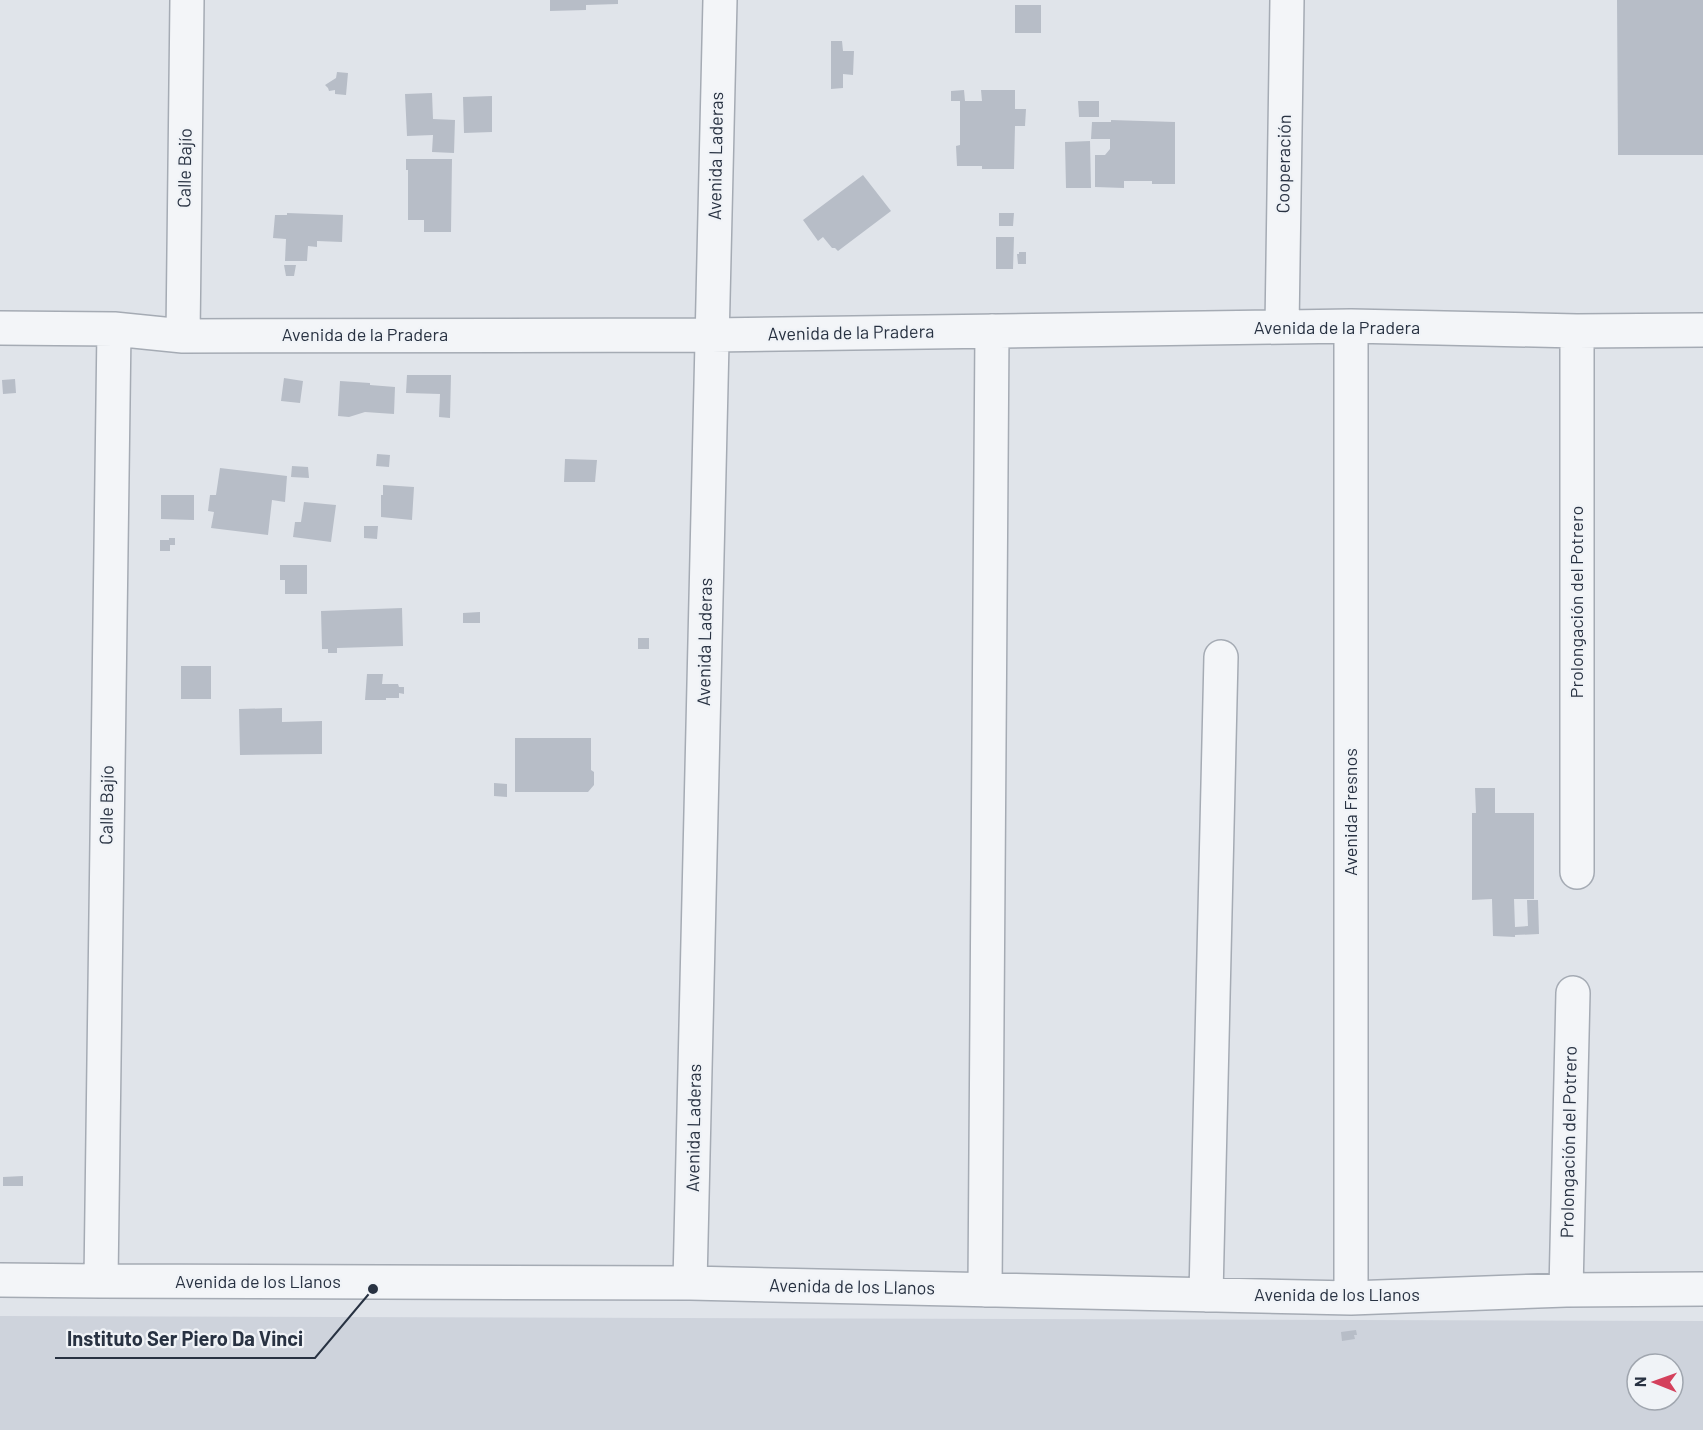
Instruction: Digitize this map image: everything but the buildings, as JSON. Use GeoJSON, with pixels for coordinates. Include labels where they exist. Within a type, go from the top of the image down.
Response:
{"type":"FeatureCollection","features":[{"type":"Feature","properties":{"kind":"street","name":"Calle Bajío"},"geometry":{"type":"LineString","coordinates":[[183,336],[187,0]]}},
{"type":"Feature","properties":{"kind":"street","name":"Avenida Laderas"},"geometry":{"type":"LineString","coordinates":[[690,1283],[720,0]]}},
{"type":"Feature","properties":{"kind":"street","name":"Cooperación"},"geometry":{"type":"LineString","coordinates":[[1282,327],[1287,0]]}},
{"type":"Feature","properties":{"kind":"street","name":"Avenida de la Pradera"},"geometry":{"type":"LineString","coordinates":[[0,328],[114,328],[183,336],[712,335],[1351,326],[1577,331],[1703,330]]}},
{"type":"Feature","properties":{"kind":"street","name":"Avenida Fresnos"},"geometry":{"type":"LineString","coordinates":[[1351,326],[1351,1298]]}},
{"type":"Feature","properties":{"kind":"street","name":"Calle Bajío"},"geometry":{"type":"LineString","coordinates":[[101,1281],[114,328]]}},
{"type":"Feature","properties":{"kind":"street"},"geometry":{"type":"LineString","coordinates":[[985,1290],[992,331]]}},
{"type":"Feature","properties":{"kind":"street","name":"Prolongación del Potrero"},"geometry":{"type":"LineString","coordinates":[[1577,331],[1577,872]]}},
{"type":"Feature","properties":{"kind":"street"},"geometry":{"type":"LineString","coordinates":[[1206,1294],[1221,657]]}},
{"type":"Feature","properties":{"kind":"street","name":"Prolongación del Potrero"},"geometry":{"type":"LineString","coordinates":[[1566,1290],[1573,993]]}},
{"type":"Feature","properties":{"kind":"street","name":"Avenida de los Llanos"},"geometry":{"type":"LineString","coordinates":[[0,1280],[690,1283],[1351,1298],[1566,1290],[1703,1289]]}},
{"type":"Feature","properties":{"kind":"shaded area"},"geometry":{"type":"Polygon","coordinates":[[[0,1316],[1703,1321],[1703,1430],[0,1430],[0,1316]]]}},
{"type":"Feature","properties":{"kind":"place","name":"Instituto Ser Piero Da Vinci"},"geometry":{"type":"Point","coordinates":[373,1289]}}]}
